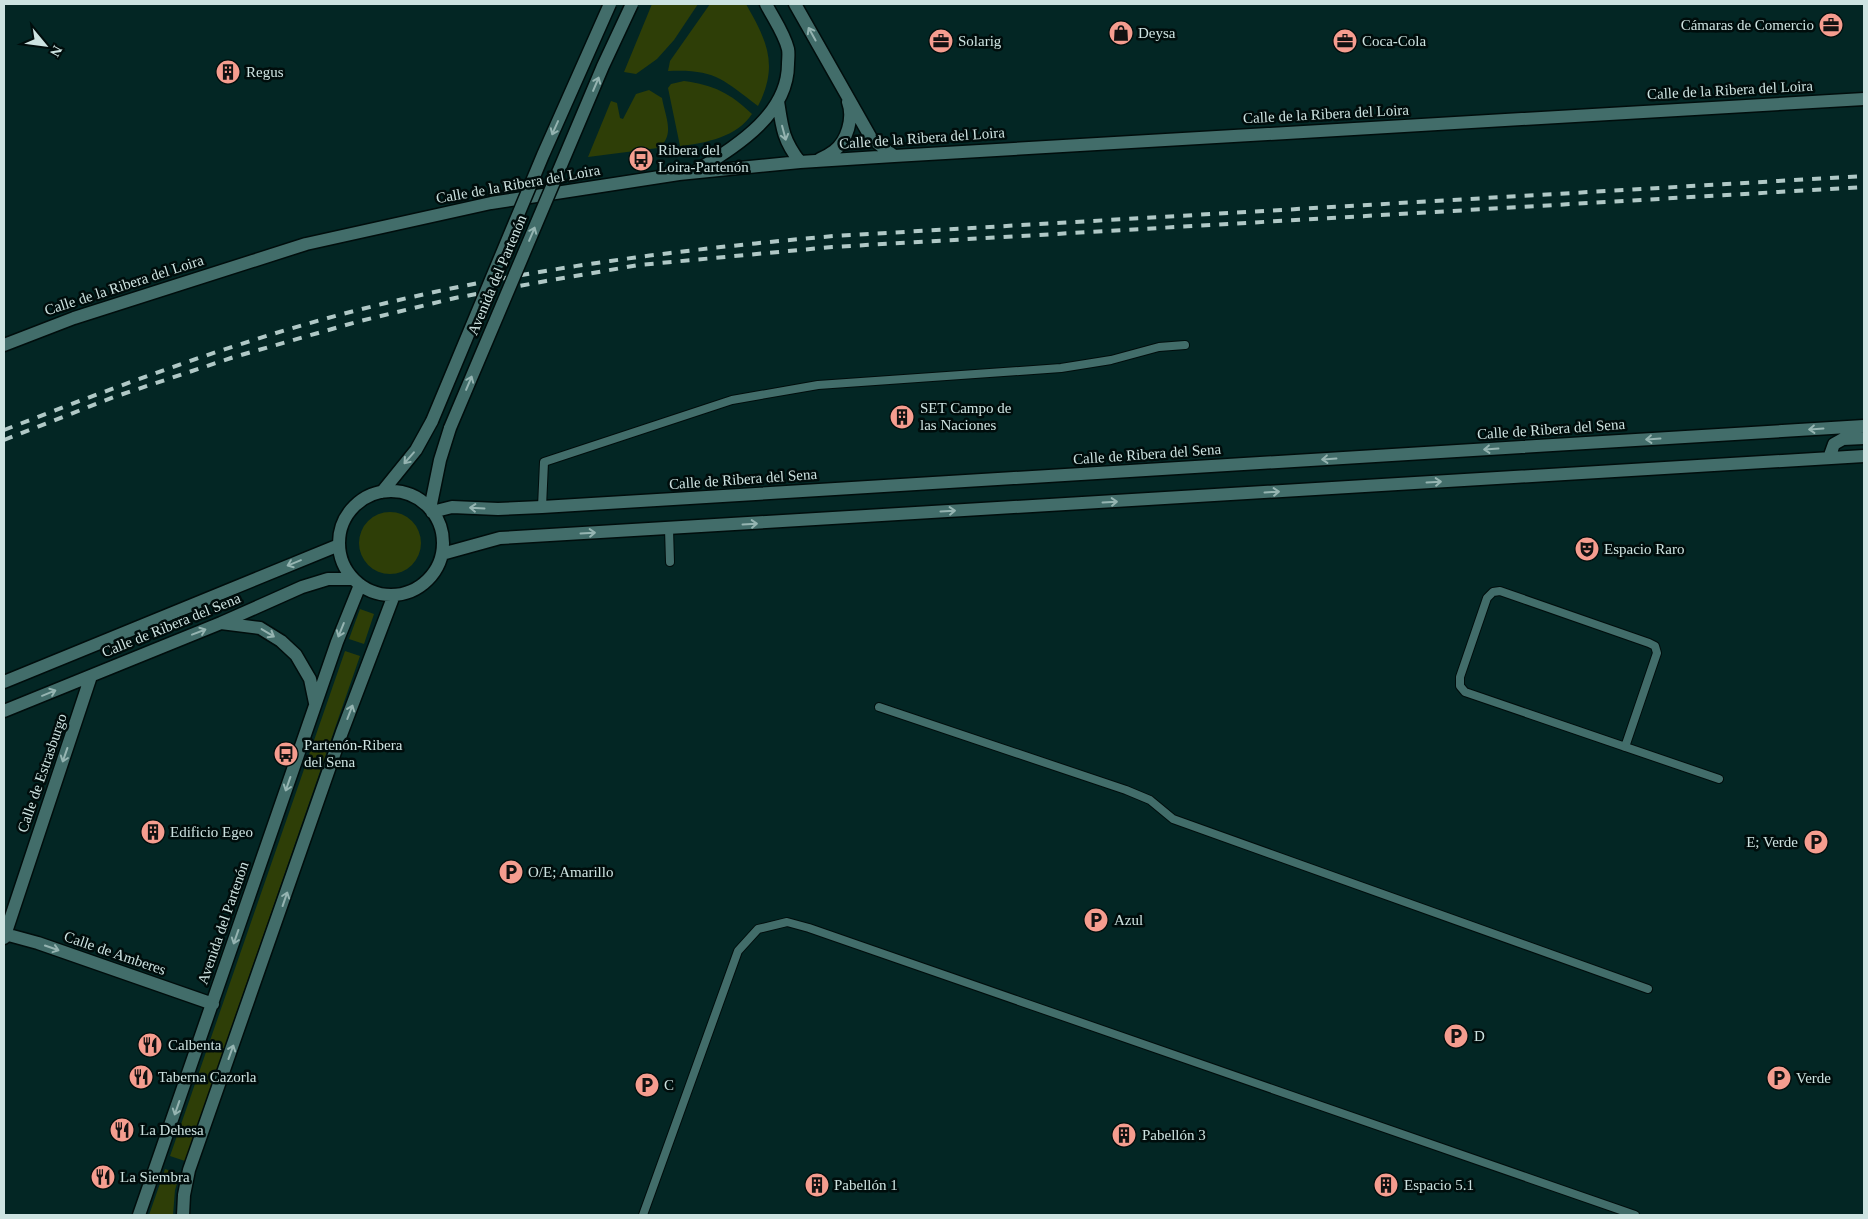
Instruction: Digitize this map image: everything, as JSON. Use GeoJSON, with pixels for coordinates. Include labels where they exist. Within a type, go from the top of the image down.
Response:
{"type":"FeatureCollection","features":[{"type":"Feature","properties":{"kind":"street","name":"Avenida del Partenón"},"geometry":{"type":"LineString","coordinates":[[382,492],[396,472],[416,450],[432,421],[543,155],[610,4]]}},
{"type":"Feature","properties":{"kind":"street","name":"Avenida del Partenón"},"geometry":{"type":"LineString","coordinates":[[431,510],[440,460],[450,428],[603,66],[632,4]]}},
{"type":"Feature","properties":{"kind":"street"},"geometry":{"type":"LineString","coordinates":[[694,172],[734,147],[757,127],[778,101],[787,79],[788,50],[766,4]]}},
{"type":"Feature","properties":{"kind":"street"},"geometry":{"type":"LineString","coordinates":[[795,4],[871,138],[894,156]]}},
{"type":"Feature","properties":{"kind":"street"},"geometry":{"type":"LineString","coordinates":[[816,162],[835,150],[845,138],[849,124],[850,107],[844,90]]}},
{"type":"Feature","properties":{"kind":"street","name":"Calle de la Ribera del Loira"},"geometry":{"type":"LineString","coordinates":[[4,345],[74,318],[306,244],[491,203],[640,179],[800,162],[1864,99]]}},
{"type":"Feature","properties":{"kind":"street"},"geometry":{"type":"LineString","coordinates":[[778,101],[784,136],[789,148],[800,162]]}},
{"type":"Feature","properties":{"kind":"street","name":"Calle de Ribera del Sena"},"geometry":{"type":"LineString","coordinates":[[431,510],[452,507],[498,509],[542,507],[1864,426]]}},
{"type":"Feature","properties":{"kind":"street"},"geometry":{"type":"LineString","coordinates":[[1829,458],[1834,444],[1842,440],[1864,438]]}},
{"type":"Feature","properties":{"kind":"street"},"geometry":{"type":"LineString","coordinates":[[442,554],[500,538],[1864,456]]}},
{"type":"Feature","properties":{"kind":"street"},"geometry":{"type":"LineString","coordinates":[[382,492],[403,493],[418,498],[431,510],[442,532],[442,554],[436,569],[425,582],[410,591],[394,595],[376,593],[356,582],[342,563],[339,545],[341,529],[348,514],[358,503],[382,492]]}},
{"type":"Feature","properties":{"kind":"street","name":"Calle de Ribera del Sena"},"geometry":{"type":"LineString","coordinates":[[4,682],[339,545]]}},
{"type":"Feature","properties":{"kind":"street","name":"Calle de Ribera del Sena"},"geometry":{"type":"LineString","coordinates":[[4,711],[221,623],[302,587],[328,579],[356,582]]}},
{"type":"Feature","properties":{"kind":"street","name":"Avenida del Partenón"},"geometry":{"type":"LineString","coordinates":[[139,1215],[213,1004],[356,582]]}},
{"type":"Feature","properties":{"kind":"street"},"geometry":{"type":"LineString","coordinates":[[183,1215],[184,1195],[189,1170],[342,732],[394,595]]}},
{"type":"Feature","properties":{"kind":"street"},"geometry":{"type":"LineString","coordinates":[[221,623],[260,628],[281,641],[296,656],[310,679],[315,705]]}},
{"type":"Feature","properties":{"kind":"street","name":"Calle de Estrasburgo"},"geometry":{"type":"LineString","coordinates":[[4,936],[91,676]]}},
{"type":"Feature","properties":{"kind":"street","name":"Calle de Amberes"},"geometry":{"type":"LineString","coordinates":[[4,936],[38,943],[213,1004]]}},
{"type":"Feature","properties":{"kind":"lane"},"geometry":{"type":"LineString","coordinates":[[542,507],[544,462],[732,400],[818,385],[1061,368],[1111,360],[1159,347],[1186,345]]}},
{"type":"Feature","properties":{"kind":"lane"},"geometry":{"type":"LineString","coordinates":[[668,528],[670,562]]}},
{"type":"Feature","properties":{"kind":"lane"},"geometry":{"type":"LineString","coordinates":[[1625,747],[1657,653],[1655,646],[1500,591],[1493,592],[1488,598],[1460,676],[1460,686],[1466,692],[1625,747],[1719,779]]}},
{"type":"Feature","properties":{"kind":"lane"},"geometry":{"type":"LineString","coordinates":[[879,707],[1126,790],[1150,800],[1173,819],[1648,988]]}},
{"type":"Feature","properties":{"kind":"lane"},"geometry":{"type":"LineString","coordinates":[[643,1215],[738,951],[758,929],[787,922],[1635,1215]]}},
{"type":"Feature","properties":{"kind":"green space"},"geometry":{"type":"Polygon","coordinates":[[[652,4],[698,4],[674,40],[657,59],[636,74],[624,72],[652,4]]]}},
{"type":"Feature","properties":{"kind":"green space"},"geometry":{"type":"Polygon","coordinates":[[[710,4],[746,4],[760,30],[765,42],[769,65],[768,78],[758,106],[726,83],[708,74],[668,71],[670,61],[710,4]]]}},
{"type":"Feature","properties":{"kind":"green space"},"geometry":{"type":"Polygon","coordinates":[[[684,81],[721,91],[729,95],[752,114],[738,128],[720,138],[680,146],[668,88],[671,84],[684,81]]]}},
{"type":"Feature","properties":{"kind":"green space"},"geometry":{"type":"Polygon","coordinates":[[[649,90],[662,98],[668,125],[667,138],[663,143],[658,148],[588,157],[611,101],[617,103],[620,118],[623,119],[636,94],[649,90]]]}},
{"type":"Feature","properties":{"kind":"green space"},"geometry":{"type":"Polygon","coordinates":[[[384,512],[396,512],[412,521],[419,531],[421,543],[419,555],[412,565],[396,574],[384,574],[373,569],[364,560],[359,549],[359,537],[364,526],[373,517],[384,512]]]}},
{"type":"Feature","properties":{"kind":"green space"},"geometry":{"type":"Polygon","coordinates":[[[360,609],[374,614],[364,644],[349,639],[360,609]]]}},
{"type":"Feature","properties":{"kind":"green space"},"geometry":{"type":"Polygon","coordinates":[[[345,651],[360,656],[185,1161],[170,1156],[345,651]]]}},
{"type":"Feature","properties":{"kind":"green space"},"geometry":{"type":"Polygon","coordinates":[[[165,1169],[180,1174],[175,1190],[173,1215],[149,1215],[165,1169]]]}},
{"type":"Feature","properties":{"kind":"railway"},"geometry":{"type":"LineString","coordinates":[[4,430],[135,380],[313,322],[417,296],[594,263],[834,236],[1864,176]]}},
{"type":"Feature","properties":{"kind":"railway"},"geometry":{"type":"LineString","coordinates":[[4,440],[114,397],[234,357],[360,321],[455,298],[639,265],[832,247],[1864,187]]}},
{"type":"Feature","properties":{"kind":"place","name":"Cámaras de Comercio"},"geometry":{"type":"Point","coordinates":[1831,25]}},
{"type":"Feature","properties":{"kind":"place","name":"Deysa"},"geometry":{"type":"Point","coordinates":[1121,33]}},
{"type":"Feature","properties":{"kind":"place","name":"Solarig"},"geometry":{"type":"Point","coordinates":[941,41]}},
{"type":"Feature","properties":{"kind":"place","name":"Coca-Cola"},"geometry":{"type":"Point","coordinates":[1345,41]}},
{"type":"Feature","properties":{"kind":"place","name":"Regus"},"geometry":{"type":"Point","coordinates":[228,72]}},
{"type":"Feature","properties":{"kind":"place","name":"Ribera del Loira-Partenón"},"geometry":{"type":"Point","coordinates":[641,159]}},
{"type":"Feature","properties":{"kind":"place","name":"SET Campo de las Naciones"},"geometry":{"type":"Point","coordinates":[902,417]}},
{"type":"Feature","properties":{"kind":"place","name":"Espacio Raro"},"geometry":{"type":"Point","coordinates":[1587,549]}},
{"type":"Feature","properties":{"kind":"place","name":"Partenón-Ribera del Sena"},"geometry":{"type":"Point","coordinates":[286,754]}},
{"type":"Feature","properties":{"kind":"place","name":"Edificio Egeo"},"geometry":{"type":"Point","coordinates":[153,832]}},
{"type":"Feature","properties":{"kind":"place","name":"E; Verde"},"geometry":{"type":"Point","coordinates":[1816,842]}},
{"type":"Feature","properties":{"kind":"place","name":"O/E; Amarillo"},"geometry":{"type":"Point","coordinates":[511,872]}},
{"type":"Feature","properties":{"kind":"place","name":"Azul"},"geometry":{"type":"Point","coordinates":[1096,920]}},
{"type":"Feature","properties":{"kind":"place","name":"D"},"geometry":{"type":"Point","coordinates":[1456,1036]}},
{"type":"Feature","properties":{"kind":"place","name":"Calbenta"},"geometry":{"type":"Point","coordinates":[150,1045]}},
{"type":"Feature","properties":{"kind":"place","name":"Taberna Cazorla"},"geometry":{"type":"Point","coordinates":[141,1077]}},
{"type":"Feature","properties":{"kind":"place","name":"Verde"},"geometry":{"type":"Point","coordinates":[1779,1078]}},
{"type":"Feature","properties":{"kind":"place","name":"C"},"geometry":{"type":"Point","coordinates":[647,1085]}},
{"type":"Feature","properties":{"kind":"place","name":"La Dehesa"},"geometry":{"type":"Point","coordinates":[122,1130]}},
{"type":"Feature","properties":{"kind":"place","name":"Pabellón 3"},"geometry":{"type":"Point","coordinates":[1124,1135]}},
{"type":"Feature","properties":{"kind":"place","name":"La Siembra"},"geometry":{"type":"Point","coordinates":[103,1177]}},
{"type":"Feature","properties":{"kind":"place","name":"Pabellón 1"},"geometry":{"type":"Point","coordinates":[817,1185]}},
{"type":"Feature","properties":{"kind":"place","name":"Espacio 5.1"},"geometry":{"type":"Point","coordinates":[1386,1185]}}]}
